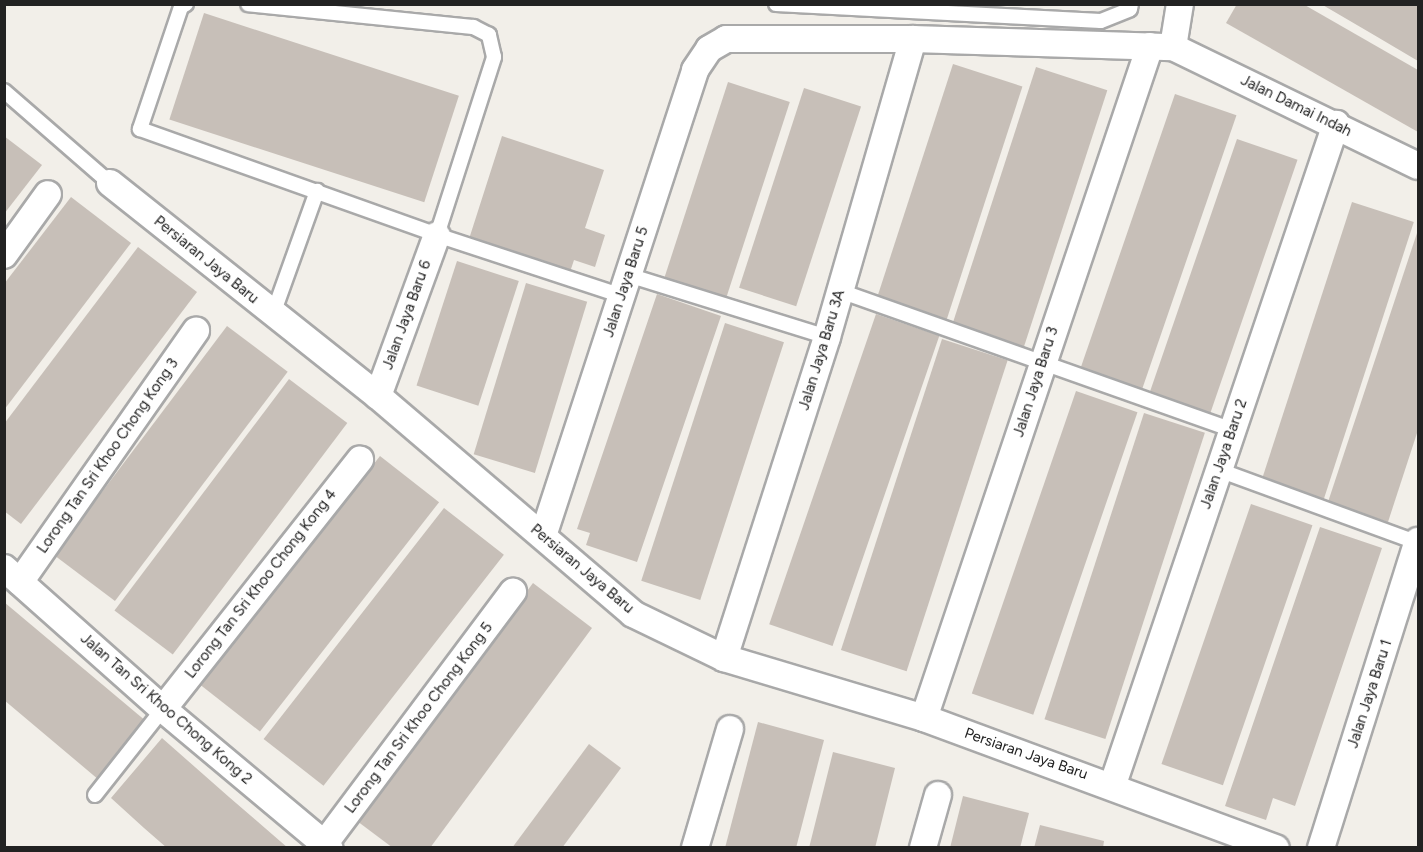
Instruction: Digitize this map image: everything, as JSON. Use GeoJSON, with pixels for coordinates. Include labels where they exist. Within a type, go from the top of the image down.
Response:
{"type":"FeatureCollection","features":[{"type":"Feature","properties":{"kind":"street","name":"Jalan Jaya Baru 3"},"geometry":{"type":"LineString","coordinates":[[924,718],[1043,363],[1161,46],[1180,4]]}},
{"type":"Feature","properties":{"kind":"street","name":"Jalan Jaya Baru 5"},"geometry":{"type":"LineString","coordinates":[[543,536],[695,70],[709,49],[726,39],[913,39]]}},
{"type":"Feature","properties":{"kind":"street"},"geometry":{"type":"LineString","coordinates":[[913,39],[1161,46]]}},
{"type":"Feature","properties":{"kind":"street","name":"Jalan Jaya Baru 3A"},"geometry":{"type":"LineString","coordinates":[[724,658],[827,337],[913,39]]}},
{"type":"Feature","properties":{"kind":"street","name":"Jalan Damai Indah"},"geometry":{"type":"LineString","coordinates":[[1161,46],[1336,124],[1419,166]]}},
{"type":"Feature","properties":{"kind":"street","name":"Jalan Jaya Baru 2"},"geometry":{"type":"LineString","coordinates":[[1113,784],[1336,124]]}},
{"type":"Feature","properties":{"kind":"street","name":"Persiaran Jaya Baru"},"geometry":{"type":"LineString","coordinates":[[110,183],[378,396],[633,614],[724,658],[924,718],[1113,784],[1276,848]]}},
{"type":"Feature","properties":{"kind":"street"},"geometry":{"type":"LineString","coordinates":[[4,255],[48,194]]}},
{"type":"Feature","properties":{"kind":"street","name":"Jalan Jaya Baru 6"},"geometry":{"type":"LineString","coordinates":[[378,396],[437,235]]}},
{"type":"Feature","properties":{"kind":"street","name":"Lorong Tan Sri Khoo Chong Kong 3"},"geometry":{"type":"LineString","coordinates":[[12,575],[196,331]]}},
{"type":"Feature","properties":{"kind":"street","name":"Lorong Tan Sri Khoo Chong Kong 4"},"geometry":{"type":"LineString","coordinates":[[163,709],[360,460]]}},
{"type":"Feature","properties":{"kind":"street","name":"Jalan Jaya Baru 1"},"geometry":{"type":"LineString","coordinates":[[1321,848],[1418,542]]}},
{"type":"Feature","properties":{"kind":"street","name":"Jalan Tan Sri Khoo Chong Kong 2"},"geometry":{"type":"LineString","coordinates":[[12,575],[163,709],[327,845]]}},
{"type":"Feature","properties":{"kind":"street","name":"Lorong Tan Sri Khoo Chong Kong 5"},"geometry":{"type":"LineString","coordinates":[[327,845],[513,592]]}},
{"type":"Feature","properties":{"kind":"street"},"geometry":{"type":"LineString","coordinates":[[695,848],[730,729]]}},
{"type":"Feature","properties":{"kind":"street"},"geometry":{"type":"LineString","coordinates":[[923,848],[938,795]]}},
{"type":"Feature","properties":{"kind":"lane"},"geometry":{"type":"LineString","coordinates":[[186,4],[181,8],[140,129],[437,235],[827,337]]}},
{"type":"Feature","properties":{"kind":"lane"},"geometry":{"type":"LineString","coordinates":[[248,4],[473,27],[489,35],[494,57],[437,235]]}},
{"type":"Feature","properties":{"kind":"lane"},"geometry":{"type":"LineString","coordinates":[[776,4],[950,10],[1101,21],[1130,9],[1131,4]]}},
{"type":"Feature","properties":{"kind":"lane"},"geometry":{"type":"LineString","coordinates":[[4,91],[110,183]]}},
{"type":"Feature","properties":{"kind":"lane"},"geometry":{"type":"LineString","coordinates":[[273,314],[317,191]]}},
{"type":"Feature","properties":{"kind":"lane"},"geometry":{"type":"LineString","coordinates":[[840,291],[1232,430]]}},
{"type":"Feature","properties":{"kind":"lane"},"geometry":{"type":"LineString","coordinates":[[1219,470],[1418,542]]}},
{"type":"Feature","properties":{"kind":"lane"},"geometry":{"type":"LineString","coordinates":[[95,795],[163,709]]}},
{"type":"Feature","properties":{"kind":"building"},"geometry":{"type":"Polygon","coordinates":[[[1237,4],[1303,4],[1418,70],[1418,132],[1226,23],[1237,4]]]}},
{"type":"Feature","properties":{"kind":"building"},"geometry":{"type":"Polygon","coordinates":[[[1321,4],[1418,4],[1418,61],[1374,35],[1321,4]]]}},
{"type":"Feature","properties":{"kind":"building"},"geometry":{"type":"Polygon","coordinates":[[[204,13],[459,96],[424,202],[169,120],[204,13]]]}},
{"type":"Feature","properties":{"kind":"building"},"geometry":{"type":"Polygon","coordinates":[[[953,64],[1022,87],[945,324],[876,302],[953,64]]]}},
{"type":"Feature","properties":{"kind":"building"},"geometry":{"type":"Polygon","coordinates":[[[1036,67],[1107,90],[1023,351],[951,328],[1036,67]]]}},
{"type":"Feature","properties":{"kind":"building"},"geometry":{"type":"Polygon","coordinates":[[[728,82],[790,102],[726,300],[664,280],[728,82]]]}},
{"type":"Feature","properties":{"kind":"building"},"geometry":{"type":"Polygon","coordinates":[[[804,88],[861,107],[796,306],[739,288],[804,88]]]}},
{"type":"Feature","properties":{"kind":"building"},"geometry":{"type":"Polygon","coordinates":[[[1175,94],[1236,115],[1140,395],[1079,374],[1175,94]]]}},
{"type":"Feature","properties":{"kind":"building"},"geometry":{"type":"Polygon","coordinates":[[[4,136],[42,165],[4,214],[4,136]]]}},
{"type":"Feature","properties":{"kind":"building"},"geometry":{"type":"Polygon","coordinates":[[[502,136],[604,170],[585,228],[605,235],[595,267],[574,260],[570,272],[469,239],[502,136]]]}},
{"type":"Feature","properties":{"kind":"building"},"geometry":{"type":"Polygon","coordinates":[[[1237,139],[1298,160],[1208,419],[1148,398],[1237,139]]]}},
{"type":"Feature","properties":{"kind":"building"},"geometry":{"type":"Polygon","coordinates":[[[71,197],[131,243],[4,410],[4,284],[71,197]]]}},
{"type":"Feature","properties":{"kind":"building"},"geometry":{"type":"Polygon","coordinates":[[[1352,202],[1414,222],[1323,501],[1261,481],[1352,202]]]}},
{"type":"Feature","properties":{"kind":"building"},"geometry":{"type":"Polygon","coordinates":[[[1418,230],[1418,430],[1388,522],[1328,502],[1418,230]]]}},
{"type":"Feature","properties":{"kind":"building"},"geometry":{"type":"Polygon","coordinates":[[[138,247],[197,292],[21,524],[4,511],[4,424],[138,247]]]}},
{"type":"Feature","properties":{"kind":"building"},"geometry":{"type":"Polygon","coordinates":[[[457,261],[519,281],[478,406],[417,386],[457,261]]]}},
{"type":"Feature","properties":{"kind":"building"},"geometry":{"type":"Polygon","coordinates":[[[526,283],[587,302],[535,473],[474,454],[526,283]]]}},
{"type":"Feature","properties":{"kind":"building"},"geometry":{"type":"Polygon","coordinates":[[[657,294],[721,316],[637,562],[586,545],[590,533],[577,529],[657,294]]]}},
{"type":"Feature","properties":{"kind":"building"},"geometry":{"type":"Polygon","coordinates":[[[876,314],[939,336],[833,646],[769,624],[876,314]]]}},
{"type":"Feature","properties":{"kind":"building"},"geometry":{"type":"Polygon","coordinates":[[[725,323],[784,342],[700,600],[641,581],[725,323]]]}},
{"type":"Feature","properties":{"kind":"building"},"geometry":{"type":"Polygon","coordinates":[[[227,326],[288,372],[115,601],[54,555],[227,326]]]}},
{"type":"Feature","properties":{"kind":"building"},"geometry":{"type":"Polygon","coordinates":[[[942,339],[1008,360],[907,671],[841,650],[942,339]]]}},
{"type":"Feature","properties":{"kind":"building"},"geometry":{"type":"Polygon","coordinates":[[[289,379],[347,423],[173,655],[114,611],[289,379]]]}},
{"type":"Feature","properties":{"kind":"building"},"geometry":{"type":"Polygon","coordinates":[[[1076,391],[1137,412],[1033,715],[972,694],[1076,391]]]}},
{"type":"Feature","properties":{"kind":"building"},"geometry":{"type":"Polygon","coordinates":[[[1144,413],[1205,433],[1105,739],[1044,719],[1144,413]]]}},
{"type":"Feature","properties":{"kind":"building"},"geometry":{"type":"Polygon","coordinates":[[[380,456],[439,502],[260,731],[201,685],[380,456]]]}},
{"type":"Feature","properties":{"kind":"building"},"geometry":{"type":"Polygon","coordinates":[[[1251,504],[1312,525],[1223,785],[1161,764],[1251,504]]]}},
{"type":"Feature","properties":{"kind":"building"},"geometry":{"type":"Polygon","coordinates":[[[444,508],[504,555],[324,786],[264,739],[444,508]]]}},
{"type":"Feature","properties":{"kind":"building"},"geometry":{"type":"Polygon","coordinates":[[[1320,527],[1382,548],[1295,806],[1273,798],[1266,820],[1225,806],[1320,527]]]}},
{"type":"Feature","properties":{"kind":"building"},"geometry":{"type":"Polygon","coordinates":[[[533,583],[592,628],[430,848],[393,848],[357,821],[533,583]]]}},
{"type":"Feature","properties":{"kind":"building"},"geometry":{"type":"Polygon","coordinates":[[[4,602],[147,722],[99,780],[4,700],[4,602]]]}},
{"type":"Feature","properties":{"kind":"building"},"geometry":{"type":"Polygon","coordinates":[[[758,722],[824,740],[796,848],[725,848],[758,722]]]}},
{"type":"Feature","properties":{"kind":"building"},"geometry":{"type":"Polygon","coordinates":[[[162,738],[288,848],[167,848],[144,828],[111,798],[162,738]]]}},
{"type":"Feature","properties":{"kind":"building"},"geometry":{"type":"Polygon","coordinates":[[[589,744],[621,768],[562,848],[512,848],[589,744]]]}},
{"type":"Feature","properties":{"kind":"building"},"geometry":{"type":"Polygon","coordinates":[[[833,752],[895,768],[875,848],[809,848],[833,752]]]}},
{"type":"Feature","properties":{"kind":"building"},"geometry":{"type":"Polygon","coordinates":[[[963,796],[1029,813],[1020,848],[950,848],[963,796]]]}},
{"type":"Feature","properties":{"kind":"building"},"geometry":{"type":"Polygon","coordinates":[[[1040,825],[1104,841],[1103,848],[1034,848],[1040,825]]]}}]}
